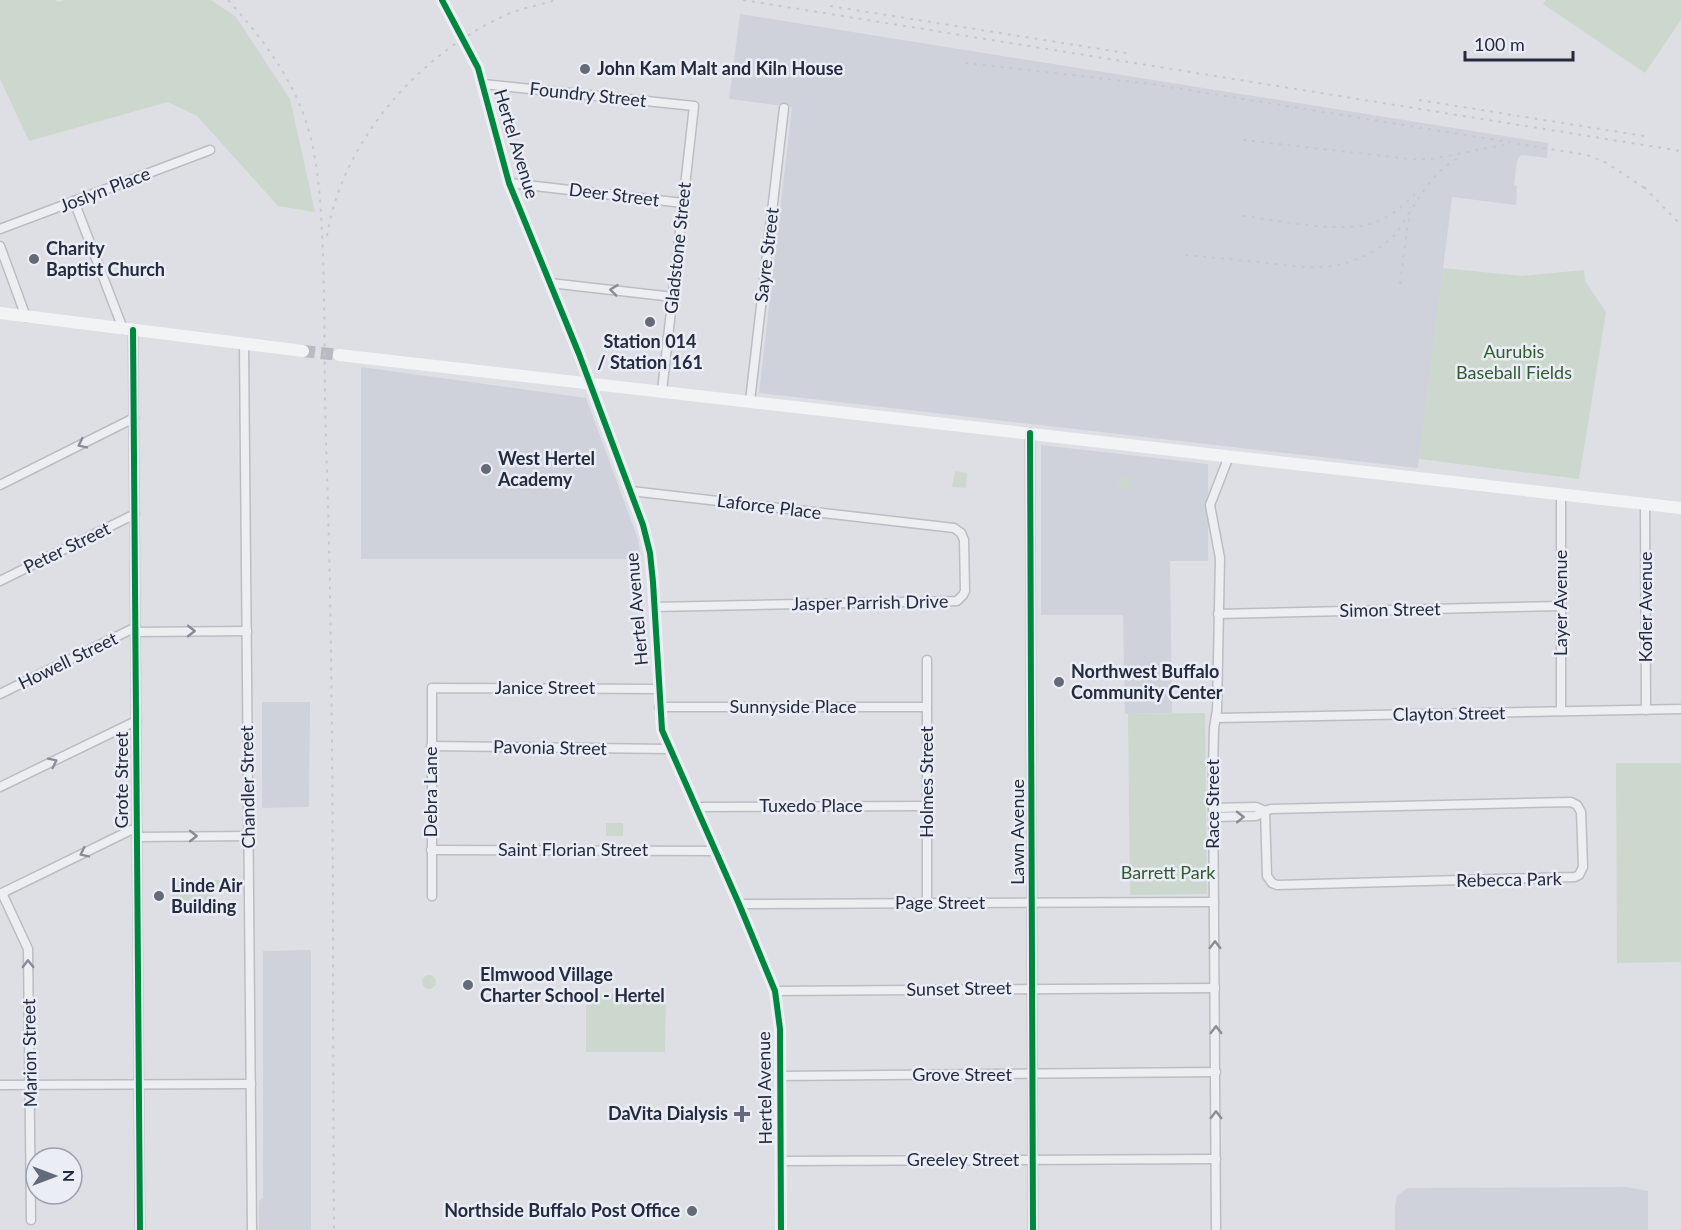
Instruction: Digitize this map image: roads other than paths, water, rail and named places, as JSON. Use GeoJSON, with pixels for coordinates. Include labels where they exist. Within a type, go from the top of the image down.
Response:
{"type":"FeatureCollection","features":[{"type":"Feature","properties":{"kind":"main road","name":"Hertel Avenue"},"geometry":{"type":"LineString","coordinates":[[442,0],[478,68],[509,183],[590,384],[643,525],[650,554],[662,730],[775,991],[780,1029],[781,1230]]}},
{"type":"Feature","properties":{"kind":"main road"},"geometry":{"type":"LineString","coordinates":[[2,314],[303,351]]}},
{"type":"Feature","properties":{"kind":"main road"},"geometry":{"type":"LineString","coordinates":[[339,355],[1681,508]]}},
{"type":"Feature","properties":{"kind":"street","name":"Foundry Street"},"geometry":{"type":"LineString","coordinates":[[483,84],[694,106]]}},
{"type":"Feature","properties":{"kind":"street","name":"Gladstone Street"},"geometry":{"type":"LineString","coordinates":[[662,391],[694,106]]}},
{"type":"Feature","properties":{"kind":"street","name":"Sayre Street"},"geometry":{"type":"LineString","coordinates":[[750,401],[784,108]]}},
{"type":"Feature","properties":{"kind":"street","name":"Joslyn Place"},"geometry":{"type":"LineString","coordinates":[[0,229],[210,150]]}},
{"type":"Feature","properties":{"kind":"street","name":"Deer Street"},"geometry":{"type":"LineString","coordinates":[[509,183],[683,203]]}},
{"type":"Feature","properties":{"kind":"street"},"geometry":{"type":"LineString","coordinates":[[74,201],[128,330]]}},
{"type":"Feature","properties":{"kind":"street"},"geometry":{"type":"LineString","coordinates":[[0,246],[26,317]]}},
{"type":"Feature","properties":{"kind":"street"},"geometry":{"type":"LineString","coordinates":[[550,283],[672,297]]}},
{"type":"Feature","properties":{"kind":"street","name":"Grote Street"},"geometry":{"type":"LineString","coordinates":[[128,330],[134,418],[140,1230]]}},
{"type":"Feature","properties":{"kind":"street","name":"Chandler Street"},"geometry":{"type":"LineString","coordinates":[[244,345],[252,1230]]}},
{"type":"Feature","properties":{"kind":"street"},"geometry":{"type":"LineString","coordinates":[[0,485],[134,418]]}},
{"type":"Feature","properties":{"kind":"street","name":"Lawn Avenue"},"geometry":{"type":"LineString","coordinates":[[1030,433],[1033,1230]]}},
{"type":"Feature","properties":{"kind":"street","name":"Race Street"},"geometry":{"type":"LineString","coordinates":[[1216,1230],[1213,812],[1220,558],[1210,505],[1229,456]]}},
{"type":"Feature","properties":{"kind":"street","name":"Laforce Place"},"geometry":{"type":"LineString","coordinates":[[631,491],[906,522]]}},
{"type":"Feature","properties":{"kind":"street","name":"Layer Avenue"},"geometry":{"type":"LineString","coordinates":[[1561,494],[1561,711]]}},
{"type":"Feature","properties":{"kind":"street","name":"Kofler Avenue"},"geometry":{"type":"LineString","coordinates":[[1645,504],[1646,710]]}},
{"type":"Feature","properties":{"kind":"street","name":"Peter Street"},"geometry":{"type":"LineString","coordinates":[[0,581],[135,514]]}},
{"type":"Feature","properties":{"kind":"street","name":"Jasper Parrish Drive"},"geometry":{"type":"LineString","coordinates":[[654,607],[953,602],[960,599],[965,591],[964,540],[961,533],[954,528],[906,522]]}},
{"type":"Feature","properties":{"kind":"street","name":"Simon Street"},"geometry":{"type":"LineString","coordinates":[[1218,614],[1561,606]]}},
{"type":"Feature","properties":{"kind":"street","name":"Howell Street"},"geometry":{"type":"LineString","coordinates":[[0,694],[136,629],[247,631]]}},
{"type":"Feature","properties":{"kind":"street","name":"Holmes Street"},"geometry":{"type":"LineString","coordinates":[[927,660],[927,903]]}},
{"type":"Feature","properties":{"kind":"street","name":"Janice Street"},"geometry":{"type":"LineString","coordinates":[[432,687],[658,689]]}},
{"type":"Feature","properties":{"kind":"street","name":"Debra Lane"},"geometry":{"type":"LineString","coordinates":[[432,687],[432,896]]}},
{"type":"Feature","properties":{"kind":"street","name":"Sunnyside Place"},"geometry":{"type":"LineString","coordinates":[[659,707],[927,707]]}},
{"type":"Feature","properties":{"kind":"street","name":"Clayton Street"},"geometry":{"type":"LineString","coordinates":[[1216,718],[1681,709]]}},
{"type":"Feature","properties":{"kind":"street"},"geometry":{"type":"LineString","coordinates":[[0,787],[136,721]]}},
{"type":"Feature","properties":{"kind":"street","name":"Pavonia Street"},"geometry":{"type":"LineString","coordinates":[[431,746],[669,749]]}},
{"type":"Feature","properties":{"kind":"street","name":"Rebecca Park"},"geometry":{"type":"LineString","coordinates":[[1213,812],[1256,816],[1265,811],[1279,809],[1571,802],[1577,805],[1581,812],[1583,867],[1579,875],[1570,878],[1277,885],[1269,880],[1266,873],[1265,811]]}},
{"type":"Feature","properties":{"kind":"street","name":"Tuxedo Place"},"geometry":{"type":"LineString","coordinates":[[696,807],[927,806]]}},
{"type":"Feature","properties":{"kind":"street"},"geometry":{"type":"LineString","coordinates":[[1,893],[131,830],[137,834],[249,836]]}},
{"type":"Feature","properties":{"kind":"street","name":"Saint Florian Street"},"geometry":{"type":"LineString","coordinates":[[431,850],[715,851]]}},
{"type":"Feature","properties":{"kind":"street","name":"Marion Street"},"geometry":{"type":"LineString","coordinates":[[1,893],[28,949],[31,1220]]}},
{"type":"Feature","properties":{"kind":"street","name":"Page Street"},"geometry":{"type":"LineString","coordinates":[[739,904],[1214,902]]}},
{"type":"Feature","properties":{"kind":"street","name":"Sunset Street"},"geometry":{"type":"LineString","coordinates":[[775,991],[1215,988]]}},
{"type":"Feature","properties":{"kind":"street","name":"Grove Street"},"geometry":{"type":"LineString","coordinates":[[780,1076],[1216,1072]]}},
{"type":"Feature","properties":{"kind":"street"},"geometry":{"type":"LineString","coordinates":[[0,1085],[251,1084]]}},
{"type":"Feature","properties":{"kind":"street","name":"Greeley Street"},"geometry":{"type":"LineString","coordinates":[[781,1161],[1216,1159]]}},
{"type":"Feature","properties":{"kind":"tunnel"},"geometry":{"type":"LineString","coordinates":[[303,351],[339,355]]}},
{"type":"Feature","properties":{"kind":"railway"},"geometry":{"type":"LineString","coordinates":[[228,0],[267,48],[298,100],[311,139],[320,195],[324,276],[331,638],[334,1230]]}},
{"type":"Feature","properties":{"kind":"railway"},"geometry":{"type":"LineString","coordinates":[[327,236],[335,200],[349,166],[368,134],[390,104],[416,76],[445,52],[476,31],[508,14],[556,0]]}},
{"type":"Feature","properties":{"kind":"railway"},"geometry":{"type":"LineString","coordinates":[[743,0],[1681,151]]}},
{"type":"Feature","properties":{"kind":"railway"},"geometry":{"type":"LineString","coordinates":[[830,6],[1132,54]]}},
{"type":"Feature","properties":{"kind":"railway"},"geometry":{"type":"LineString","coordinates":[[965,63],[1151,84],[1533,146]]}},
{"type":"Feature","properties":{"kind":"railway"},"geometry":{"type":"LineString","coordinates":[[1419,100],[1650,137]]}},
{"type":"Feature","properties":{"kind":"railway"},"geometry":{"type":"LineString","coordinates":[[1243,140],[1410,159],[1431,159],[1504,145]]}},
{"type":"Feature","properties":{"kind":"railway"},"geometry":{"type":"LineString","coordinates":[[1525,145],[1587,155],[1605,162],[1649,191]]}},
{"type":"Feature","properties":{"kind":"railway"},"geometry":{"type":"LineString","coordinates":[[1185,255],[1316,267],[1356,260],[1391,239],[1431,181],[1439,172],[1460,157]]}},
{"type":"Feature","properties":{"kind":"railway"},"geometry":{"type":"LineString","coordinates":[[1644,187],[1681,225]]}},
{"type":"Feature","properties":{"kind":"railway"},"geometry":{"type":"LineString","coordinates":[[1243,216],[1290,223],[1356,226],[1376,222],[1388,216],[1415,194]]}},
{"type":"Feature","properties":{"kind":"railway"},"geometry":{"type":"LineString","coordinates":[[1400,284],[1410,217]]}},
{"type":"Feature","properties":{"kind":"place","name":"John Kam Malt and Kiln House"},"geometry":{"type":"Point","coordinates":[585,69]}},
{"type":"Feature","properties":{"kind":"place","name":"Charity Baptist Church"},"geometry":{"type":"Point","coordinates":[34,259]}},
{"type":"Feature","properties":{"kind":"place","name":"Station 014 / Station 161"},"geometry":{"type":"Point","coordinates":[650,322]}},
{"type":"Feature","properties":{"kind":"place","name":"West Hertel Academy"},"geometry":{"type":"Point","coordinates":[486,469]}},
{"type":"Feature","properties":{"kind":"place","name":"Northwest Buffalo Community Center"},"geometry":{"type":"Point","coordinates":[1059,682]}},
{"type":"Feature","properties":{"kind":"place","name":"Linde Air Building"},"geometry":{"type":"Point","coordinates":[159,896]}},
{"type":"Feature","properties":{"kind":"place","name":"Elmwood Village Charter School - Hertel"},"geometry":{"type":"Point","coordinates":[468,985]}},
{"type":"Feature","properties":{"kind":"place","name":"DaVita Dialysis"},"geometry":{"type":"Point","coordinates":[742,1114]}},
{"type":"Feature","properties":{"kind":"place","name":"Northside Buffalo Post Office"},"geometry":{"type":"Point","coordinates":[692,1211]}},
{"type":"Feature","properties":{"kind":"park label","name":"Aurubis Baseball Fields"},"geometry":{"type":"Point","coordinates":[1514,362]}},
{"type":"Feature","properties":{"kind":"park label","name":"Barrett Park"},"geometry":{"type":"Point","coordinates":[1168,873]}}]}
